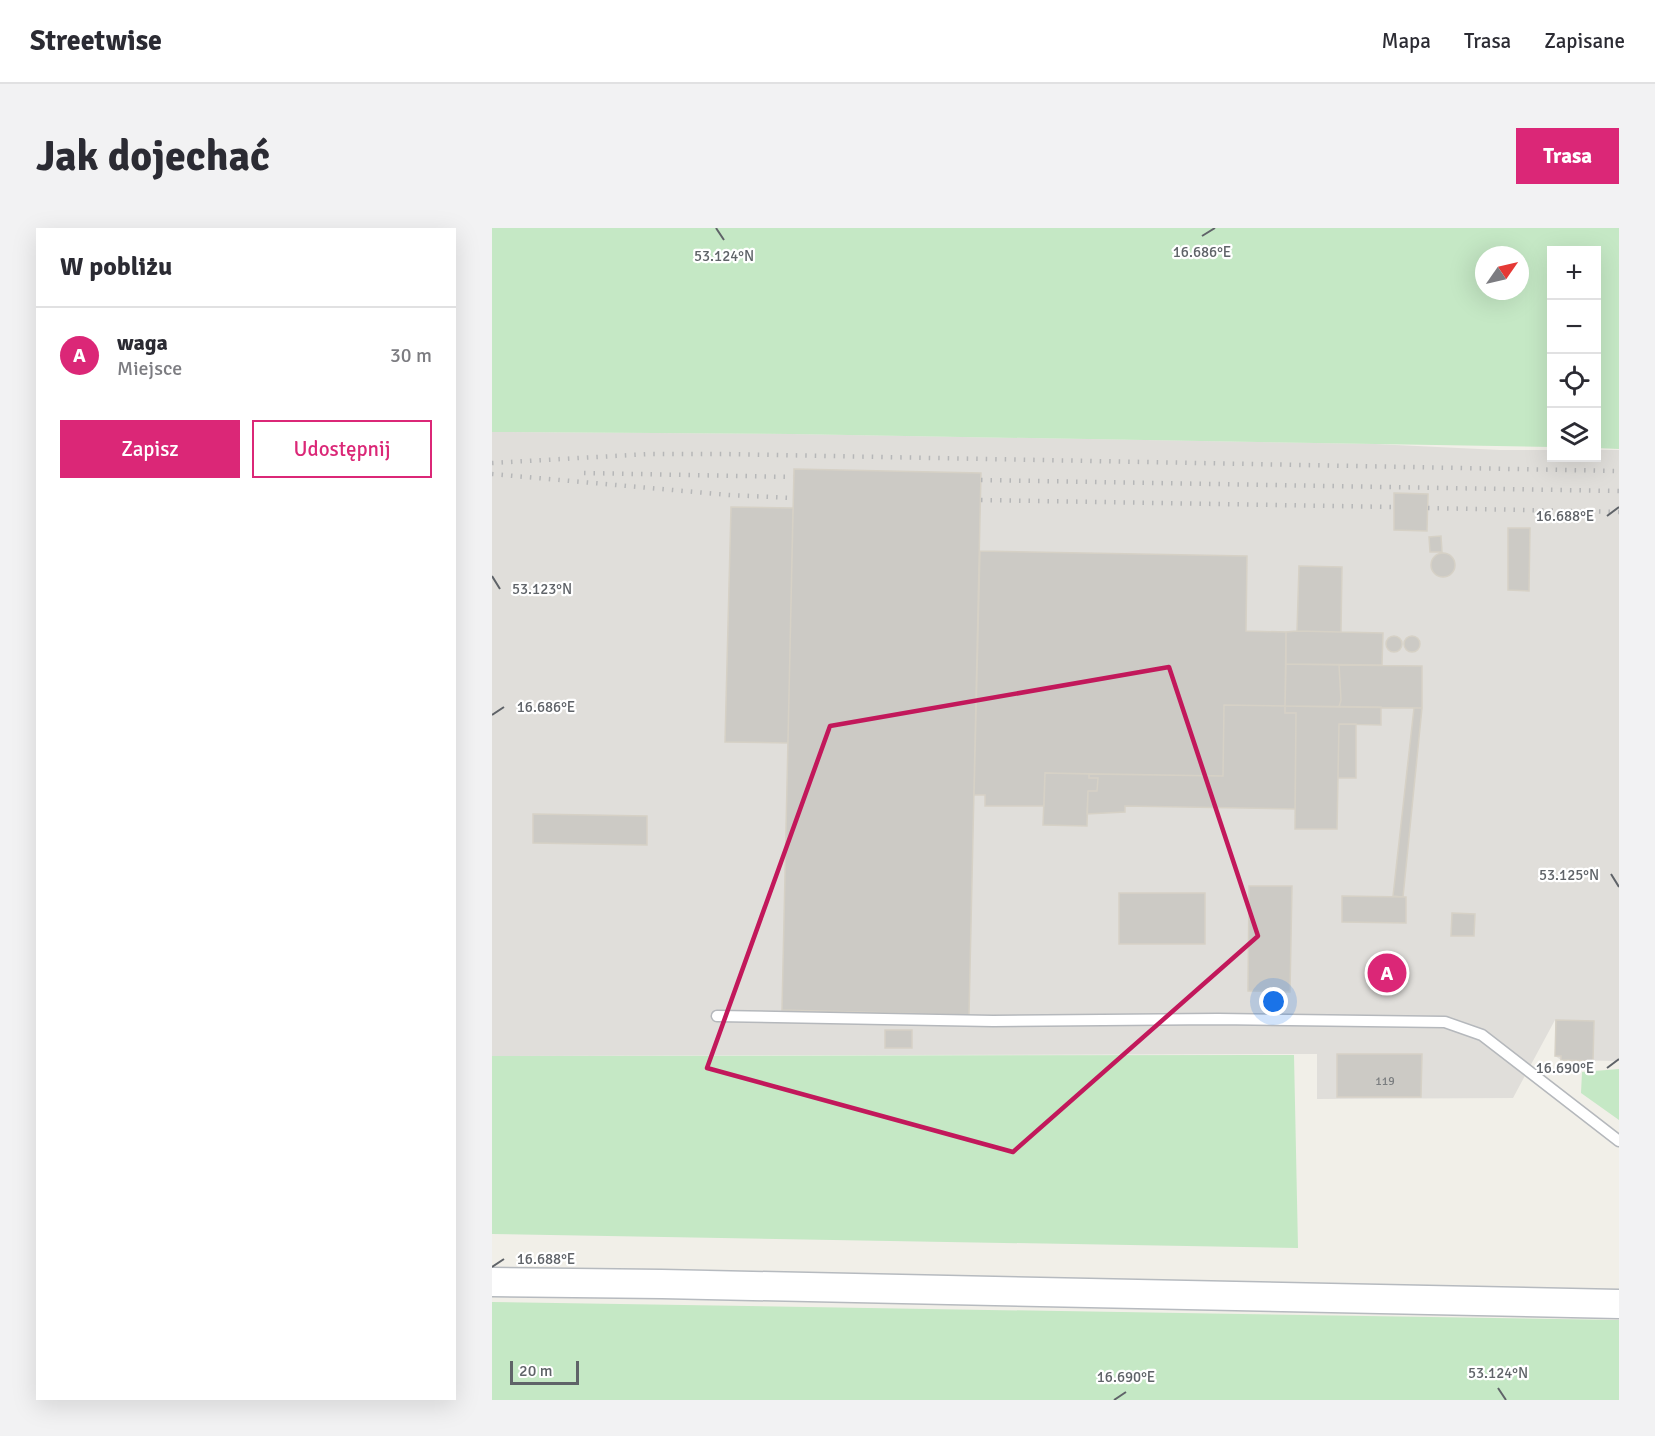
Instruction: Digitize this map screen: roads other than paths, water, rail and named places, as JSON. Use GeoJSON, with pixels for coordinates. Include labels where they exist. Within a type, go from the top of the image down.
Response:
{"type":"FeatureCollection","features":[{"type":"Feature","properties":{"kind":"main road"},"geometry":{"type":"LineString","coordinates":[[492,1282],[1619,1304]]}},
{"type":"Feature","properties":{"kind":"lane"},"geometry":{"type":"LineString","coordinates":[[717,1016],[993,1021],[1218,1019],[1445,1022],[1482,1035],[1619,1141]]}},
{"type":"Feature","properties":{"kind":"railway"},"geometry":{"type":"LineString","coordinates":[[492,463],[649,454],[724,454],[1619,471]]}},
{"type":"Feature","properties":{"kind":"railway"},"geometry":{"type":"LineString","coordinates":[[584,473],[793,477]]}},
{"type":"Feature","properties":{"kind":"railway"},"geometry":{"type":"LineString","coordinates":[[492,474],[729,495],[793,498]]}},
{"type":"Feature","properties":{"kind":"railway"},"geometry":{"type":"LineString","coordinates":[[981,480],[1619,491]]}},
{"type":"Feature","properties":{"kind":"railway"},"geometry":{"type":"LineString","coordinates":[[981,500],[1394,507]]}},
{"type":"Feature","properties":{"kind":"railway"},"geometry":{"type":"LineString","coordinates":[[1428,508],[1619,512]]}},
{"type":"Feature","properties":{"kind":"place","name":"waga"},"geometry":{"type":"Point","coordinates":[1387,973]}}]}
